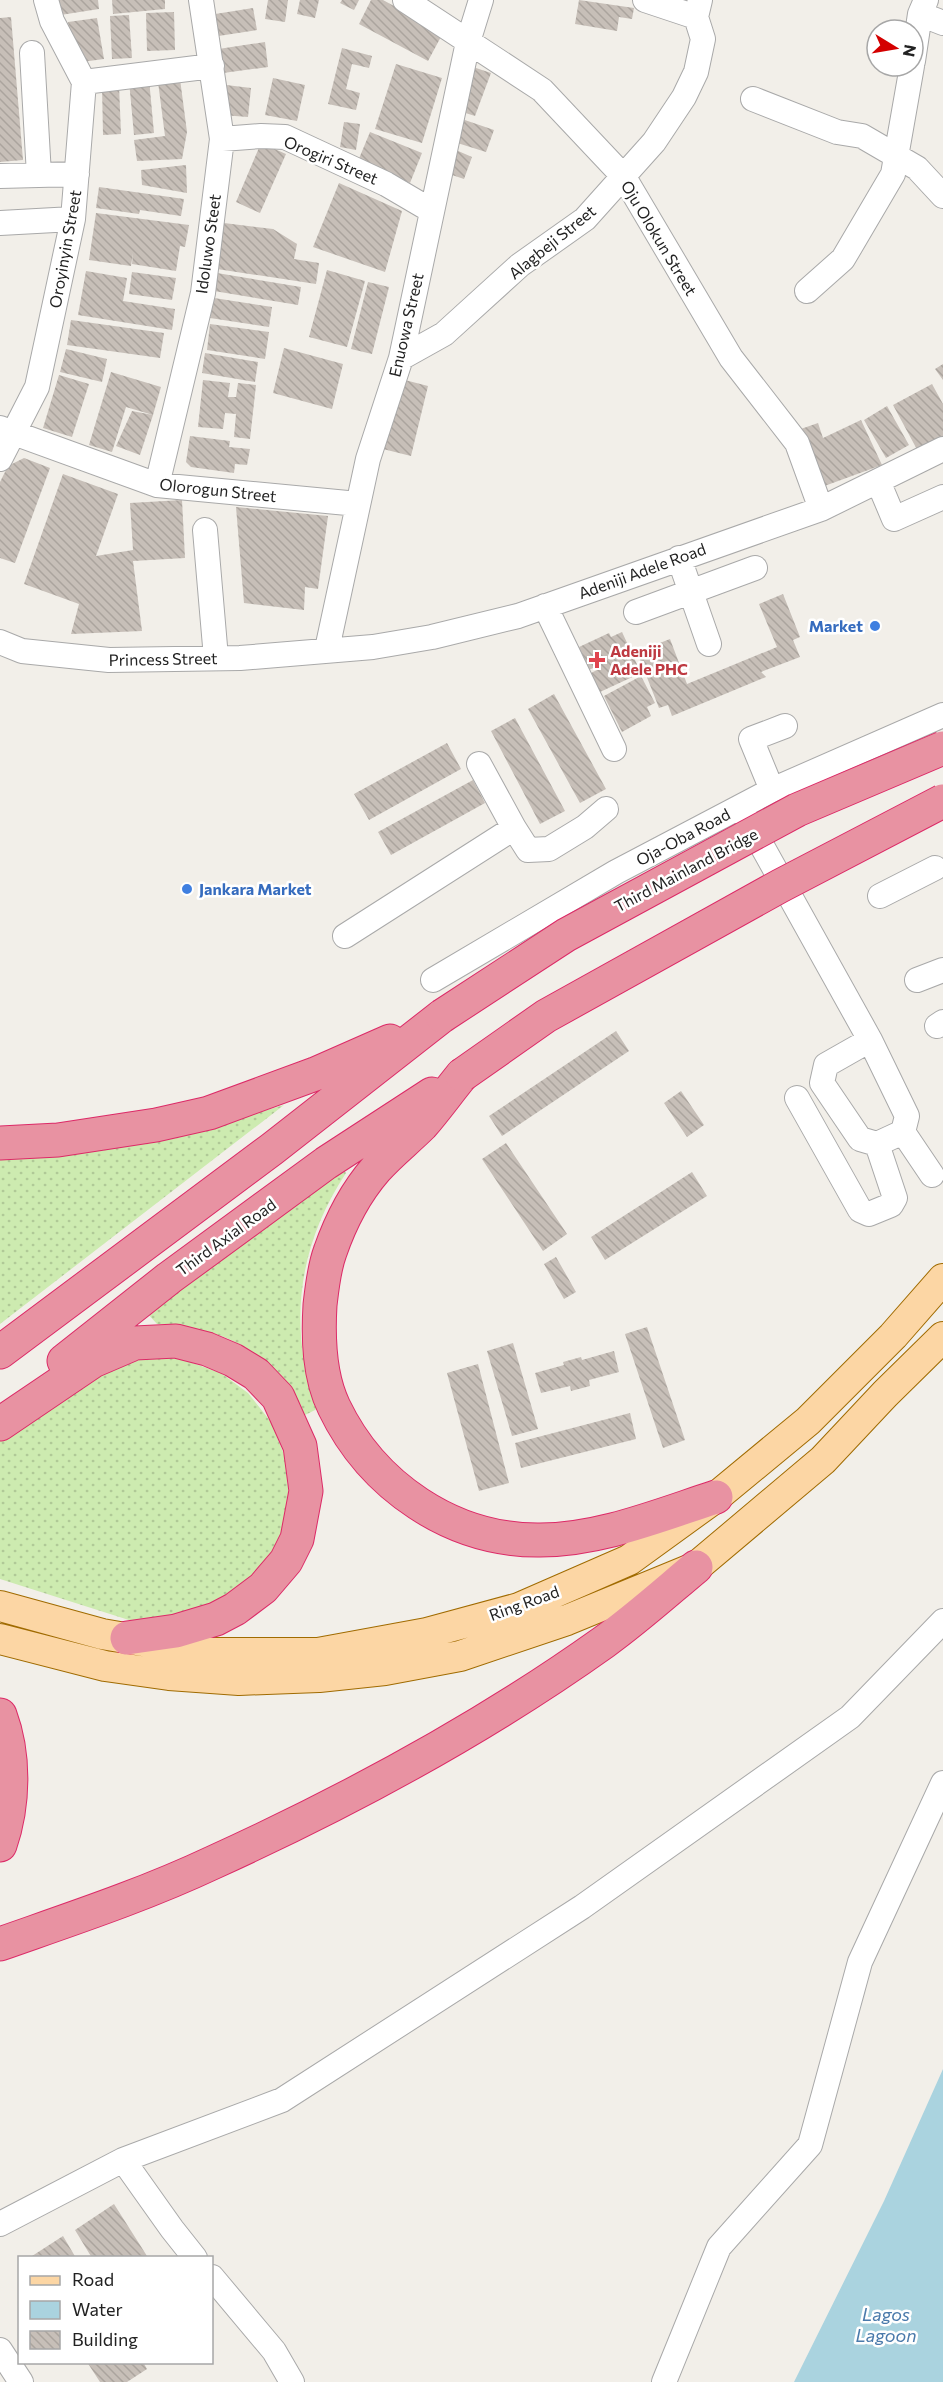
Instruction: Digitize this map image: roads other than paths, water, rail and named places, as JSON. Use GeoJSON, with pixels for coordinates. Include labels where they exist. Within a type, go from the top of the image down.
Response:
{"type":"FeatureCollection","features":[{"type":"Feature","properties":{"kind":"highway","name":"Third Mainland Bridge"},"geometry":{"type":"LineString","coordinates":[[439,1018],[566,935],[797,810],[943,748]]}},
{"type":"Feature","properties":{"kind":"highway"},"geometry":{"type":"LineString","coordinates":[[716,1497],[590,1535],[541,1540],[496,1535],[456,1524],[430,1512],[400,1491],[375,1469],[352,1438],[333,1406],[323,1370],[318,1337],[322,1287],[329,1253],[346,1213],[375,1170],[423,1123],[462,1075],[546,1016],[780,886],[943,801]]}},
{"type":"Feature","properties":{"kind":"highway"},"geometry":{"type":"LineString","coordinates":[[0,1143],[69,1139],[156,1125],[209,1113],[315,1074],[439,1018]]}},
{"type":"Feature","properties":{"kind":"highway"},"geometry":{"type":"LineString","coordinates":[[0,1352],[272,1149],[439,1018]]}},
{"type":"Feature","properties":{"kind":"highway","name":"Third Axial Road"},"geometry":{"type":"LineString","coordinates":[[0,1410],[169,1278],[326,1163],[462,1075]]}},
{"type":"Feature","properties":{"kind":"highway"},"geometry":{"type":"LineString","coordinates":[[0,1424],[93,1361],[135,1343],[176,1341],[207,1349],[233,1360],[256,1374],[278,1397],[300,1446],[306,1491],[297,1539],[286,1562],[263,1588],[235,1609],[216,1619],[176,1630],[127,1638]]}},
{"type":"Feature","properties":{"kind":"highway"},"geometry":{"type":"LineString","coordinates":[[0,1944],[83,1915],[211,1864],[339,1800],[430,1751],[606,1641],[696,1567]]}},
{"type":"Feature","properties":{"kind":"highway"},"geometry":{"type":"LineString","coordinates":[[0,1715],[5,1730],[10,1792],[6,1826],[0,1845]]}},
{"type":"Feature","properties":{"kind":"main road","name":"Ring Road"},"geometry":{"type":"LineString","coordinates":[[0,1639],[105,1666],[169,1675],[239,1680],[318,1665],[519,1608],[628,1560],[716,1497],[808,1421],[893,1336],[943,1279]]}},
{"type":"Feature","properties":{"kind":"main road"},"geometry":{"type":"LineString","coordinates":[[318,1665],[385,1671],[460,1656],[567,1620],[696,1567],[823,1460],[943,1337]]}},
{"type":"Feature","properties":{"kind":"main road","name":"Ring Road"},"geometry":{"type":"LineString","coordinates":[[0,1606],[102,1634],[212,1653],[318,1665]]}},
{"type":"Feature","properties":{"kind":"street"},"geometry":{"type":"LineString","coordinates":[[46,0],[52,21],[84,82],[212,66]]}},
{"type":"Feature","properties":{"kind":"street","name":"Idoluwo Steet"},"geometry":{"type":"LineString","coordinates":[[157,485],[203,293],[222,139],[201,0]]}},
{"type":"Feature","properties":{"kind":"street","name":"Oju Olokun Street"},"geometry":{"type":"LineString","coordinates":[[405,0],[543,90],[624,177],[731,358],[797,443],[821,509]]}},
{"type":"Feature","properties":{"kind":"street","name":"Enuowa Street"},"geometry":{"type":"LineString","coordinates":[[327,649],[368,459],[401,358],[468,42],[482,0]]}},
{"type":"Feature","properties":{"kind":"street"},"geometry":{"type":"LineString","coordinates":[[645,0],[698,9]]}},
{"type":"Feature","properties":{"kind":"street"},"geometry":{"type":"LineString","coordinates":[[923,7],[943,23]]}},
{"type":"Feature","properties":{"kind":"street","name":"Alagbeji Street"},"geometry":{"type":"LineString","coordinates":[[401,358],[444,334],[520,265],[585,219],[654,142],[684,98],[692,80],[703,39],[698,9]]}},
{"type":"Feature","properties":{"kind":"street"},"geometry":{"type":"LineString","coordinates":[[32,53],[39,175]]}},
{"type":"Feature","properties":{"kind":"street"},"geometry":{"type":"LineString","coordinates":[[807,291],[843,259],[894,174],[910,78]]}},
{"type":"Feature","properties":{"kind":"street","name":"Oroyinyin Street"},"geometry":{"type":"LineString","coordinates":[[0,459],[7,431],[37,387],[73,219],[84,82]]}},
{"type":"Feature","properties":{"kind":"street"},"geometry":{"type":"LineString","coordinates":[[753,99],[837,132],[862,136],[917,168],[943,196]]}},
{"type":"Feature","properties":{"kind":"street","name":"Orogiri Street"},"geometry":{"type":"LineString","coordinates":[[222,139],[285,137],[386,184],[432,211]]}},
{"type":"Feature","properties":{"kind":"street"},"geometry":{"type":"LineString","coordinates":[[0,176],[77,174]]}},
{"type":"Feature","properties":{"kind":"street"},"geometry":{"type":"LineString","coordinates":[[0,223],[73,219]]}},
{"type":"Feature","properties":{"kind":"street","name":"Olorogun Street"},"geometry":{"type":"LineString","coordinates":[[7,431],[157,485],[358,504]]}},
{"type":"Feature","properties":{"kind":"street","name":"Adeniji Adele Road"},"geometry":{"type":"LineString","coordinates":[[327,649],[373,647],[432,637],[518,616],[821,509],[943,449]]}},
{"type":"Feature","properties":{"kind":"street"},"geometry":{"type":"LineString","coordinates":[[878,481],[894,519],[943,497]]}},
{"type":"Feature","properties":{"kind":"street"},"geometry":{"type":"LineString","coordinates":[[205,530],[216,658]]}},
{"type":"Feature","properties":{"kind":"street"},"geometry":{"type":"LineString","coordinates":[[679,558],[709,644]]}},
{"type":"Feature","properties":{"kind":"street"},"geometry":{"type":"LineString","coordinates":[[636,612],[755,568]]}},
{"type":"Feature","properties":{"kind":"street"},"geometry":{"type":"LineString","coordinates":[[545,606],[614,749]]}},
{"type":"Feature","properties":{"kind":"street","name":"Princess Street"},"geometry":{"type":"LineString","coordinates":[[0,642],[22,651],[109,660],[216,658],[327,649]]}},
{"type":"Feature","properties":{"kind":"street","name":"Oja-Oba Road"},"geometry":{"type":"LineString","coordinates":[[433,980],[616,872],[772,790],[943,715]]}},
{"type":"Feature","properties":{"kind":"street"},"geometry":{"type":"LineString","coordinates":[[772,790],[751,739],[785,726]]}},
{"type":"Feature","properties":{"kind":"street"},"geometry":{"type":"LineString","coordinates":[[479,764],[528,850],[549,849],[585,827],[606,809]]}},
{"type":"Feature","properties":{"kind":"street"},"geometry":{"type":"LineString","coordinates":[[740,807],[870,1040],[907,1116],[903,1132],[933,1175]]}},
{"type":"Feature","properties":{"kind":"street"},"geometry":{"type":"LineString","coordinates":[[345,936],[514,828]]}},
{"type":"Feature","properties":{"kind":"street"},"geometry":{"type":"LineString","coordinates":[[880,896],[935,868]]}},
{"type":"Feature","properties":{"kind":"street"},"geometry":{"type":"LineString","coordinates":[[917,980],[943,970]]}},
{"type":"Feature","properties":{"kind":"street"},"geometry":{"type":"LineString","coordinates":[[870,1040],[826,1065],[822,1083],[860,1139],[877,1144],[903,1132]]}},
{"type":"Feature","properties":{"kind":"street"},"geometry":{"type":"LineString","coordinates":[[797,1098],[860,1210],[870,1214],[891,1205],[895,1198],[877,1144]]}},
{"type":"Feature","properties":{"kind":"street"},"geometry":{"type":"LineString","coordinates":[[0,2224],[123,2160],[282,2100],[582,1907],[850,1717],[943,1621]]}},
{"type":"Feature","properties":{"kind":"street"},"geometry":{"type":"LineString","coordinates":[[664,2382],[719,2247],[810,2145],[860,1962],[943,1783]]}},
{"type":"Feature","properties":{"kind":"street"},"geometry":{"type":"LineString","coordinates":[[123,2160],[193,2256]]}},
{"type":"Feature","properties":{"kind":"street"},"geometry":{"type":"LineString","coordinates":[[213,2278],[274,2351],[292,2382]]}},
{"type":"Feature","properties":{"kind":"street"},"geometry":{"type":"LineString","coordinates":[[0,2350],[21,2382]]}},
{"type":"Feature","properties":{"kind":"water","name":"Lagos Lagoon"},"geometry":{"type":"Polygon","coordinates":[[[943,2069],[943,2382],[794,2382],[884,2201],[943,2069]]]}},
{"type":"Feature","properties":{"kind":"place","name":"Market"},"geometry":{"type":"Point","coordinates":[875,626]}},
{"type":"Feature","properties":{"kind":"place","name":"Adeniji Adele PHC"},"geometry":{"type":"Point","coordinates":[597,660]}},
{"type":"Feature","properties":{"kind":"place","name":"Jankara Market"},"geometry":{"type":"Point","coordinates":[187,889]}}]}
